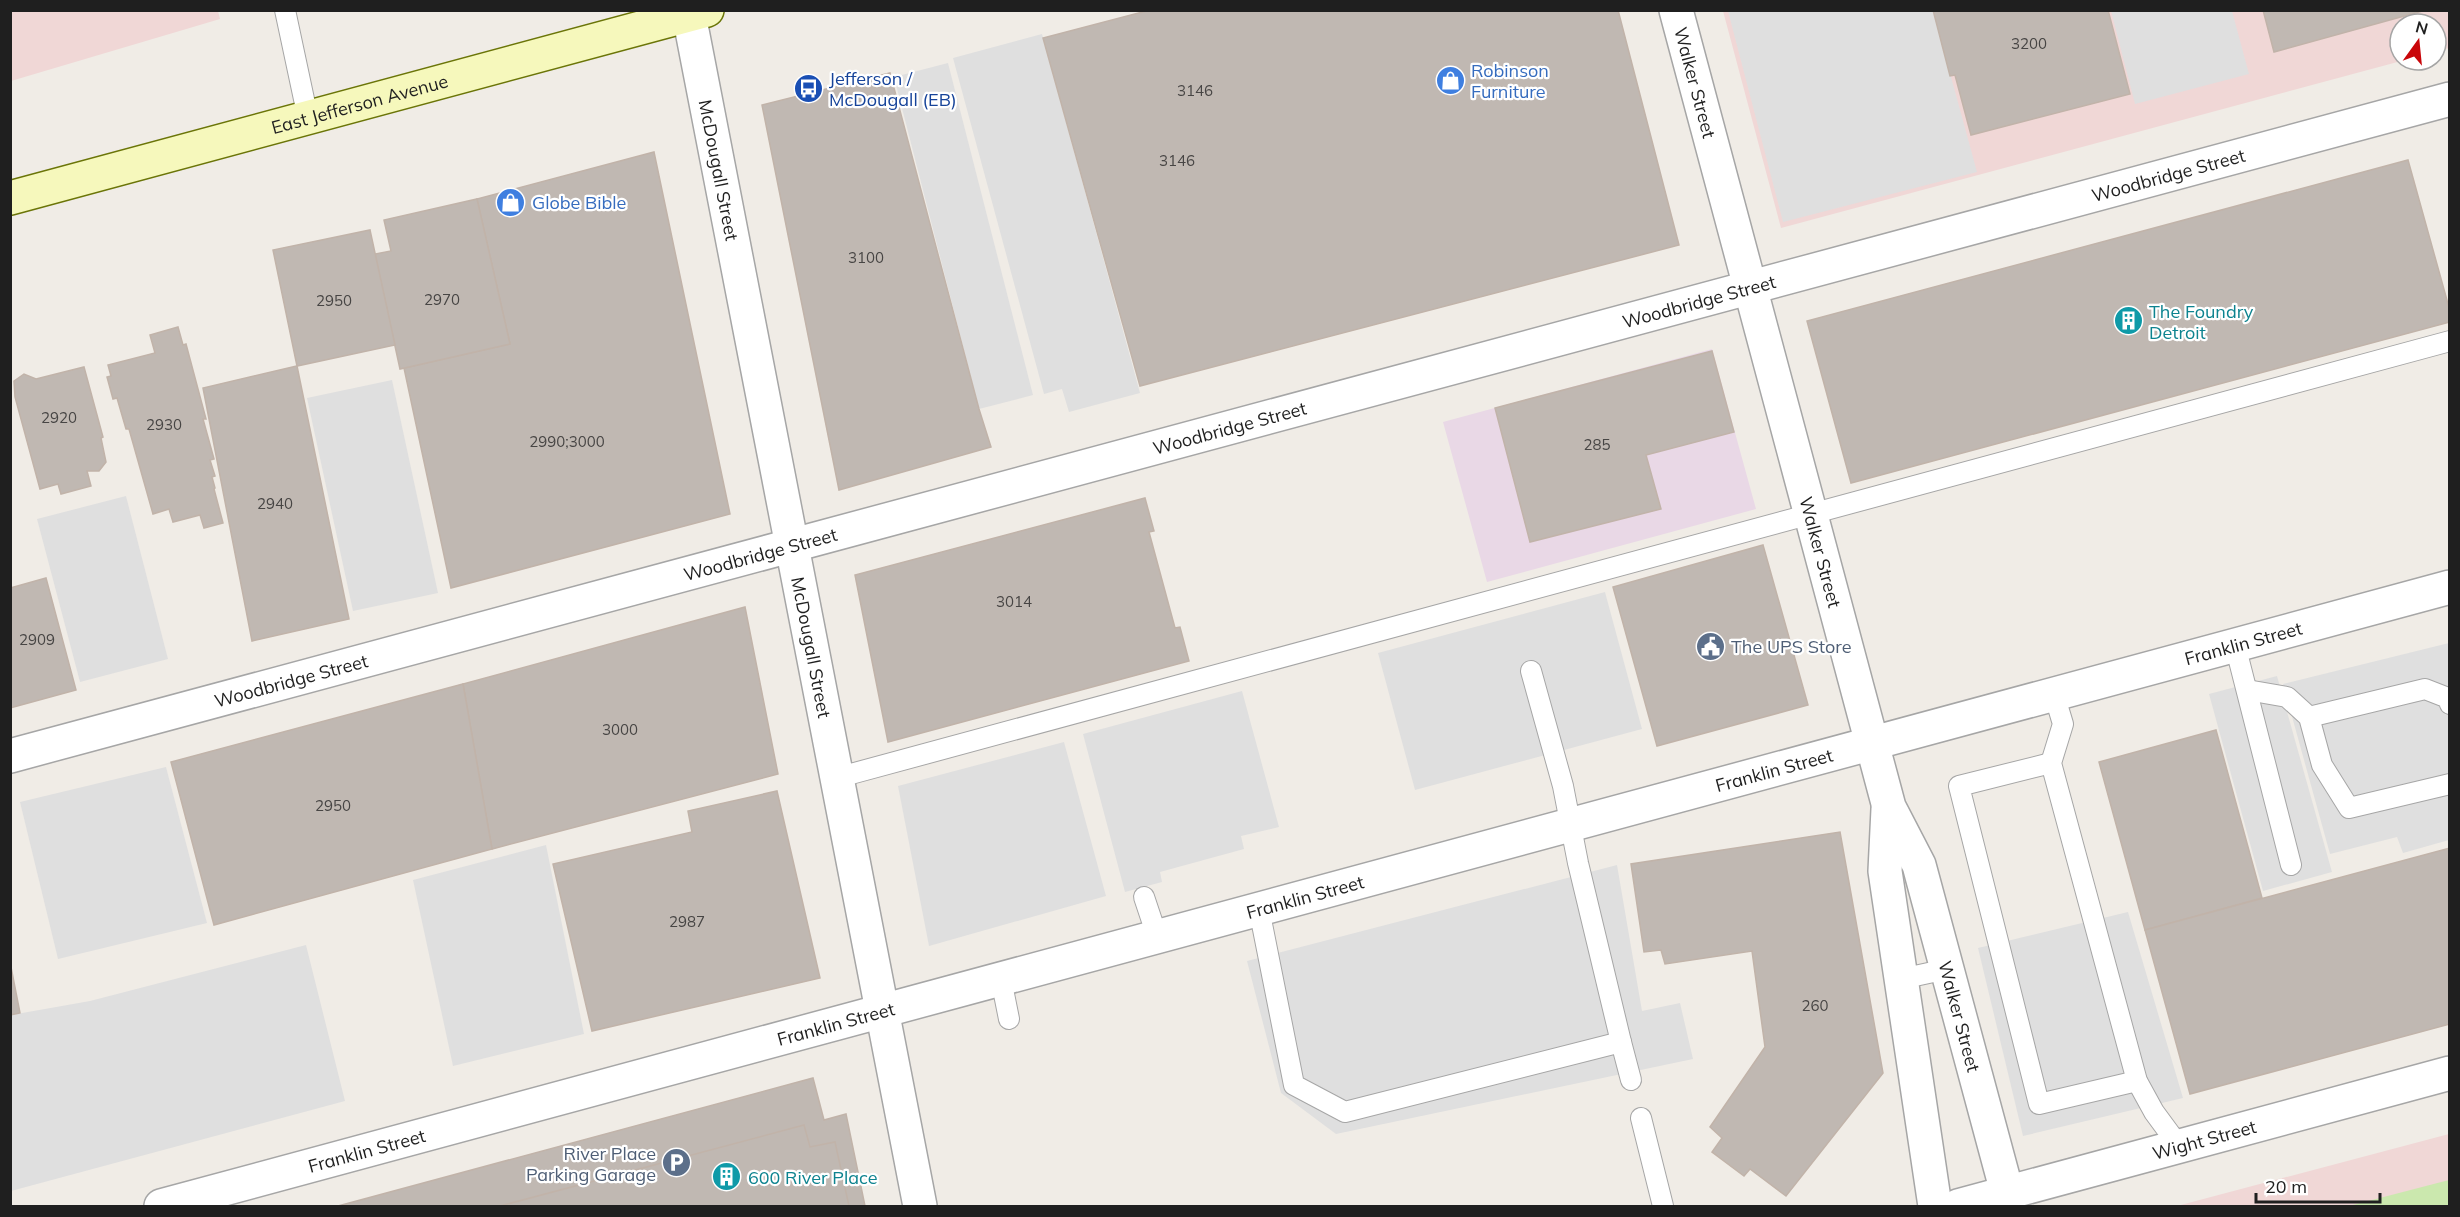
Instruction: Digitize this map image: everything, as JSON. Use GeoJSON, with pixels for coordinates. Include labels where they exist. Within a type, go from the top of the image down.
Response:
{"type":"FeatureCollection","features":[{"type":"Feature","properties":{"kind":"main road","name":"East Jefferson Avenue"},"geometry":{"type":"LineString","coordinates":[[10,198],[698,13]]}},
{"type":"Feature","properties":{"kind":"street","name":"Walker Street"},"geometry":{"type":"LineString","coordinates":[[1676,10],[1888,807],[1919,866],[2007,1192]]}},
{"type":"Feature","properties":{"kind":"street","name":"McDougall Street"},"geometry":{"type":"LineString","coordinates":[[698,13],[791,545],[920,1206]]}},
{"type":"Feature","properties":{"kind":"street","name":"Woodbridge Street"},"geometry":{"type":"LineString","coordinates":[[10,756],[2450,99]]}},
{"type":"Feature","properties":{"kind":"street","name":"Franklin Street"},"geometry":{"type":"LineString","coordinates":[[161,1206],[2450,587]]}},
{"type":"Feature","properties":{"kind":"street"},"geometry":{"type":"LineString","coordinates":[[1888,807],[1885,871],[1935,1206]]}},
{"type":"Feature","properties":{"kind":"street","name":"Wight Street"},"geometry":{"type":"LineString","coordinates":[[1958,1206],[2450,1073]]}},
{"type":"Feature","properties":{"kind":"lane"},"geometry":{"type":"LineString","coordinates":[[285,10],[308,118]]}},
{"type":"Feature","properties":{"kind":"lane"},"geometry":{"type":"LineString","coordinates":[[836,778],[2450,341]]}},
{"type":"Feature","properties":{"kind":"lane"},"geometry":{"type":"LineString","coordinates":[[2235,645],[2291,865]]}},
{"type":"Feature","properties":{"kind":"lane"},"geometry":{"type":"LineString","coordinates":[[1531,671],[1563,786],[1570,825],[1631,1080]]}},
{"type":"Feature","properties":{"kind":"lane"},"geometry":{"type":"LineString","coordinates":[[2309,717],[2425,689],[2448,698],[2450,704]]}},
{"type":"Feature","properties":{"kind":"lane"},"geometry":{"type":"LineString","coordinates":[[2247,690],[2287,697],[2309,717],[2322,765],[2349,808],[2450,784]]}},
{"type":"Feature","properties":{"kind":"lane"},"geometry":{"type":"LineString","coordinates":[[2054,694],[2063,724],[2051,763],[2137,1081],[2154,1112],[2179,1146]]}},
{"type":"Feature","properties":{"kind":"lane"},"geometry":{"type":"LineString","coordinates":[[2051,763],[1959,786],[2039,1104],[2137,1081]]}},
{"type":"Feature","properties":{"kind":"lane"},"geometry":{"type":"LineString","coordinates":[[1144,897],[1157,936]]}},
{"type":"Feature","properties":{"kind":"lane"},"geometry":{"type":"LineString","coordinates":[[1259,909],[1294,1085],[1346,1112],[1622,1042]]}},
{"type":"Feature","properties":{"kind":"lane"},"geometry":{"type":"LineString","coordinates":[[1901,979],[1947,969]]}},
{"type":"Feature","properties":{"kind":"lane"},"geometry":{"type":"LineString","coordinates":[[1001,979],[1009,1019]]}},
{"type":"Feature","properties":{"kind":"lane"},"geometry":{"type":"LineString","coordinates":[[1641,1118],[1663,1206]]}},
{"type":"Feature","properties":{"kind":"shaded area"},"geometry":{"type":"Polygon","coordinates":[[[11,11],[218,11],[220,19],[11,81],[11,11]]]}},
{"type":"Feature","properties":{"kind":"shaded area"},"geometry":{"type":"Polygon","coordinates":[[[1723,11],[2449,11],[2449,48],[2448,12],[2388,12],[2388,65],[1781,228],[1723,11]]]}},
{"type":"Feature","properties":{"kind":"shaded area"},"geometry":{"type":"Polygon","coordinates":[[[1728,11],[1933,11],[1977,172],[1783,222],[1728,11]]]}},
{"type":"Feature","properties":{"kind":"shaded area"},"geometry":{"type":"Polygon","coordinates":[[[2111,11],[2232,11],[2249,74],[2135,104],[2111,11]]]}},
{"type":"Feature","properties":{"kind":"shaded area"},"geometry":{"type":"Polygon","coordinates":[[[1042,34],[1140,393],[1069,412],[1062,389],[1044,394],[953,58],[1042,34]]]}},
{"type":"Feature","properties":{"kind":"shaded area"},"geometry":{"type":"Polygon","coordinates":[[[948,63],[1033,395],[979,409],[894,77],[948,63]]]}},
{"type":"Feature","properties":{"kind":"shaded area"},"geometry":{"type":"Polygon","coordinates":[[[1712,349],[1756,509],[1487,582],[1443,422],[1712,349]]]}},
{"type":"Feature","properties":{"kind":"shaded area"},"geometry":{"type":"Polygon","coordinates":[[[392,380],[438,593],[353,611],[307,398],[392,380]]]}},
{"type":"Feature","properties":{"kind":"shaded area"},"geometry":{"type":"Polygon","coordinates":[[[126,496],[168,659],[80,682],[37,519],[126,496]]]}},
{"type":"Feature","properties":{"kind":"shaded area"},"geometry":{"type":"Polygon","coordinates":[[[1605,592],[1642,729],[1415,790],[1378,653],[1605,592]]]}},
{"type":"Feature","properties":{"kind":"shaded area"},"geometry":{"type":"Polygon","coordinates":[[[2449,643],[2449,840],[2403,853],[2397,837],[2330,854],[2283,684],[2449,643]]]}},
{"type":"Feature","properties":{"kind":"shaded area"},"geometry":{"type":"Polygon","coordinates":[[[2277,676],[2332,872],[2263,891],[2209,694],[2277,676]]]}},
{"type":"Feature","properties":{"kind":"shaded area"},"geometry":{"type":"Polygon","coordinates":[[[1242,691],[1279,827],[1241,836],[1244,849],[1160,872],[1162,882],[1125,892],[1083,734],[1242,691]]]}},
{"type":"Feature","properties":{"kind":"shaded area"},"geometry":{"type":"Polygon","coordinates":[[[1064,742],[1106,896],[929,946],[898,786],[1064,742]]]}},
{"type":"Feature","properties":{"kind":"shaded area"},"geometry":{"type":"Polygon","coordinates":[[[166,767],[207,923],[58,959],[20,802],[166,767]]]}},
{"type":"Feature","properties":{"kind":"shaded area"},"geometry":{"type":"Polygon","coordinates":[[[546,845],[584,1034],[453,1066],[413,880],[546,845]]]}},
{"type":"Feature","properties":{"kind":"shaded area"},"geometry":{"type":"Polygon","coordinates":[[[1617,865],[1642,1011],[1680,1003],[1693,1059],[1336,1134],[1281,1093],[1247,961],[1617,865]]]}},
{"type":"Feature","properties":{"kind":"shaded area"},"geometry":{"type":"Polygon","coordinates":[[[2128,912],[2183,1098],[2023,1136],[1978,948],[2128,912]]]}},
{"type":"Feature","properties":{"kind":"shaded area"},"geometry":{"type":"Polygon","coordinates":[[[306,945],[345,1101],[11,1191],[11,1015],[90,1001],[306,945]]]}},
{"type":"Feature","properties":{"kind":"shaded area"},"geometry":{"type":"Polygon","coordinates":[[[2449,1134],[2449,1206],[2177,1206],[2449,1134]]]}},
{"type":"Feature","properties":{"kind":"green space"},"geometry":{"type":"Polygon","coordinates":[[[2449,1180],[2449,1206],[2349,1206],[2449,1180]]]}},
{"type":"Feature","properties":{"kind":"building"},"geometry":{"type":"Polygon","coordinates":[[[1150,10],[1618,10],[1679,245],[1140,386],[1043,38],[1150,10]]]}},
{"type":"Feature","properties":{"kind":"building"},"geometry":{"type":"Polygon","coordinates":[[[1933,10],[2108,10],[2130,94],[1971,135],[1955,75],[1950,76],[1933,10]]]}},
{"type":"Feature","properties":{"kind":"building"},"geometry":{"type":"Polygon","coordinates":[[[2263,10],[2426,10],[2388,12],[2388,20],[2274,52],[2263,10]]]}},
{"type":"Feature","properties":{"kind":"building"},"geometry":{"type":"Polygon","coordinates":[[[890,73],[991,447],[839,490],[762,105],[890,73]]]}},
{"type":"Feature","properties":{"kind":"building"},"geometry":{"type":"Polygon","coordinates":[[[654,152],[730,514],[451,588],[404,368],[510,344],[477,199],[654,152]]]}},
{"type":"Feature","properties":{"kind":"building","name":"The Foundry Detroit"},"geometry":{"type":"Polygon","coordinates":[[[2408,160],[2450,311],[2450,322],[1851,483],[1807,321],[2408,160]]]}},
{"type":"Feature","properties":{"kind":"building"},"geometry":{"type":"Polygon","coordinates":[[[477,199],[510,344],[400,369],[375,254],[391,251],[384,220],[477,199]]]}},
{"type":"Feature","properties":{"kind":"building"},"geometry":{"type":"Polygon","coordinates":[[[370,230],[395,345],[297,366],[273,250],[370,230]]]}},
{"type":"Feature","properties":{"kind":"building"},"geometry":{"type":"Polygon","coordinates":[[[178,327],[183,345],[186,344],[206,419],[203,419],[214,459],[210,460],[215,476],[212,477],[223,523],[204,528],[200,515],[173,522],[169,509],[153,514],[129,429],[126,429],[117,398],[113,399],[107,377],[111,376],[108,365],[155,353],[150,335],[178,327]]]}},
{"type":"Feature","properties":{"kind":"building"},"geometry":{"type":"Polygon","coordinates":[[[1712,351],[1734,432],[1646,455],[1661,509],[1530,542],[1495,408],[1712,351]]]}},
{"type":"Feature","properties":{"kind":"building"},"geometry":{"type":"Polygon","coordinates":[[[297,366],[349,619],[252,641],[203,388],[297,366]]]}},
{"type":"Feature","properties":{"kind":"building"},"geometry":{"type":"Polygon","coordinates":[[[84,367],[103,437],[101,438],[106,462],[99,471],[87,471],[91,486],[61,494],[58,484],[40,489],[15,397],[14,381],[24,374],[36,379],[84,367]]]}},
{"type":"Feature","properties":{"kind":"building"},"geometry":{"type":"Polygon","coordinates":[[[1145,498],[1154,531],[1149,532],[1175,628],[1180,627],[1189,661],[888,742],[855,575],[1145,498]]]}},
{"type":"Feature","properties":{"kind":"building","name":"The UPS Store"},"geometry":{"type":"Polygon","coordinates":[[[1763,545],[1808,705],[1657,746],[1613,587],[1763,545]]]}},
{"type":"Feature","properties":{"kind":"building"},"geometry":{"type":"Polygon","coordinates":[[[46,578],[76,690],[10,708],[10,588],[46,578]]]}},
{"type":"Feature","properties":{"kind":"building"},"geometry":{"type":"Polygon","coordinates":[[[745,607],[778,774],[492,849],[463,684],[745,607]]]}},
{"type":"Feature","properties":{"kind":"building"},"geometry":{"type":"Polygon","coordinates":[[[463,684],[492,849],[214,925],[171,762],[463,684]]]}},
{"type":"Feature","properties":{"kind":"building"},"geometry":{"type":"Polygon","coordinates":[[[2216,730],[2262,898],[2145,930],[2099,762],[2216,730]]]}},
{"type":"Feature","properties":{"kind":"building"},"geometry":{"type":"Polygon","coordinates":[[[777,791],[820,978],[592,1031],[553,864],[692,832],[688,811],[777,791]]]}},
{"type":"Feature","properties":{"kind":"building"},"geometry":{"type":"Polygon","coordinates":[[[1840,832],[1883,1073],[1786,1196],[1750,1169],[1744,1176],[1712,1152],[1722,1138],[1710,1127],[1765,1047],[1752,951],[1665,964],[1661,950],[1644,952],[1631,864],[1840,832]]]}},
{"type":"Feature","properties":{"kind":"building"},"geometry":{"type":"Polygon","coordinates":[[[2450,848],[2450,1024],[2190,1094],[2145,930],[2450,848]]]}},
{"type":"Feature","properties":{"kind":"building"},"geometry":{"type":"Polygon","coordinates":[[[10,962],[20,1013],[10,1015],[10,962]]]}},
{"type":"Feature","properties":{"kind":"building","name":"River Place Parking Garage"},"geometry":{"type":"Polygon","coordinates":[[[813,1078],[824,1120],[846,1114],[865,1206],[338,1206],[813,1078]]]}},
{"type":"Feature","properties":{"kind":"building","name":"600 River Place"},"geometry":{"type":"Polygon","coordinates":[[[804,1125],[810,1147],[835,1142],[849,1206],[500,1206],[804,1125]]]}},
{"type":"Feature","properties":{"kind":"place","name":"Robinson Furniture"},"geometry":{"type":"Point","coordinates":[1450,80]}},
{"type":"Feature","properties":{"kind":"place","name":"Jefferson / McDougall (EB)"},"geometry":{"type":"Point","coordinates":[808,88]}},
{"type":"Feature","properties":{"kind":"place","name":"Globe Bible"},"geometry":{"type":"Point","coordinates":[511,202]}},
{"type":"Feature","properties":{"kind":"place","name":"The Foundry Detroit"},"geometry":{"type":"Point","coordinates":[2128,321]}},
{"type":"Feature","properties":{"kind":"place","name":"The UPS Store"},"geometry":{"type":"Point","coordinates":[1710,646]}},
{"type":"Feature","properties":{"kind":"place","name":"River Place Parking Garage"},"geometry":{"type":"Point","coordinates":[677,1163]}},
{"type":"Feature","properties":{"kind":"place","name":"600 River Place"},"geometry":{"type":"Point","coordinates":[727,1177]}}]}
